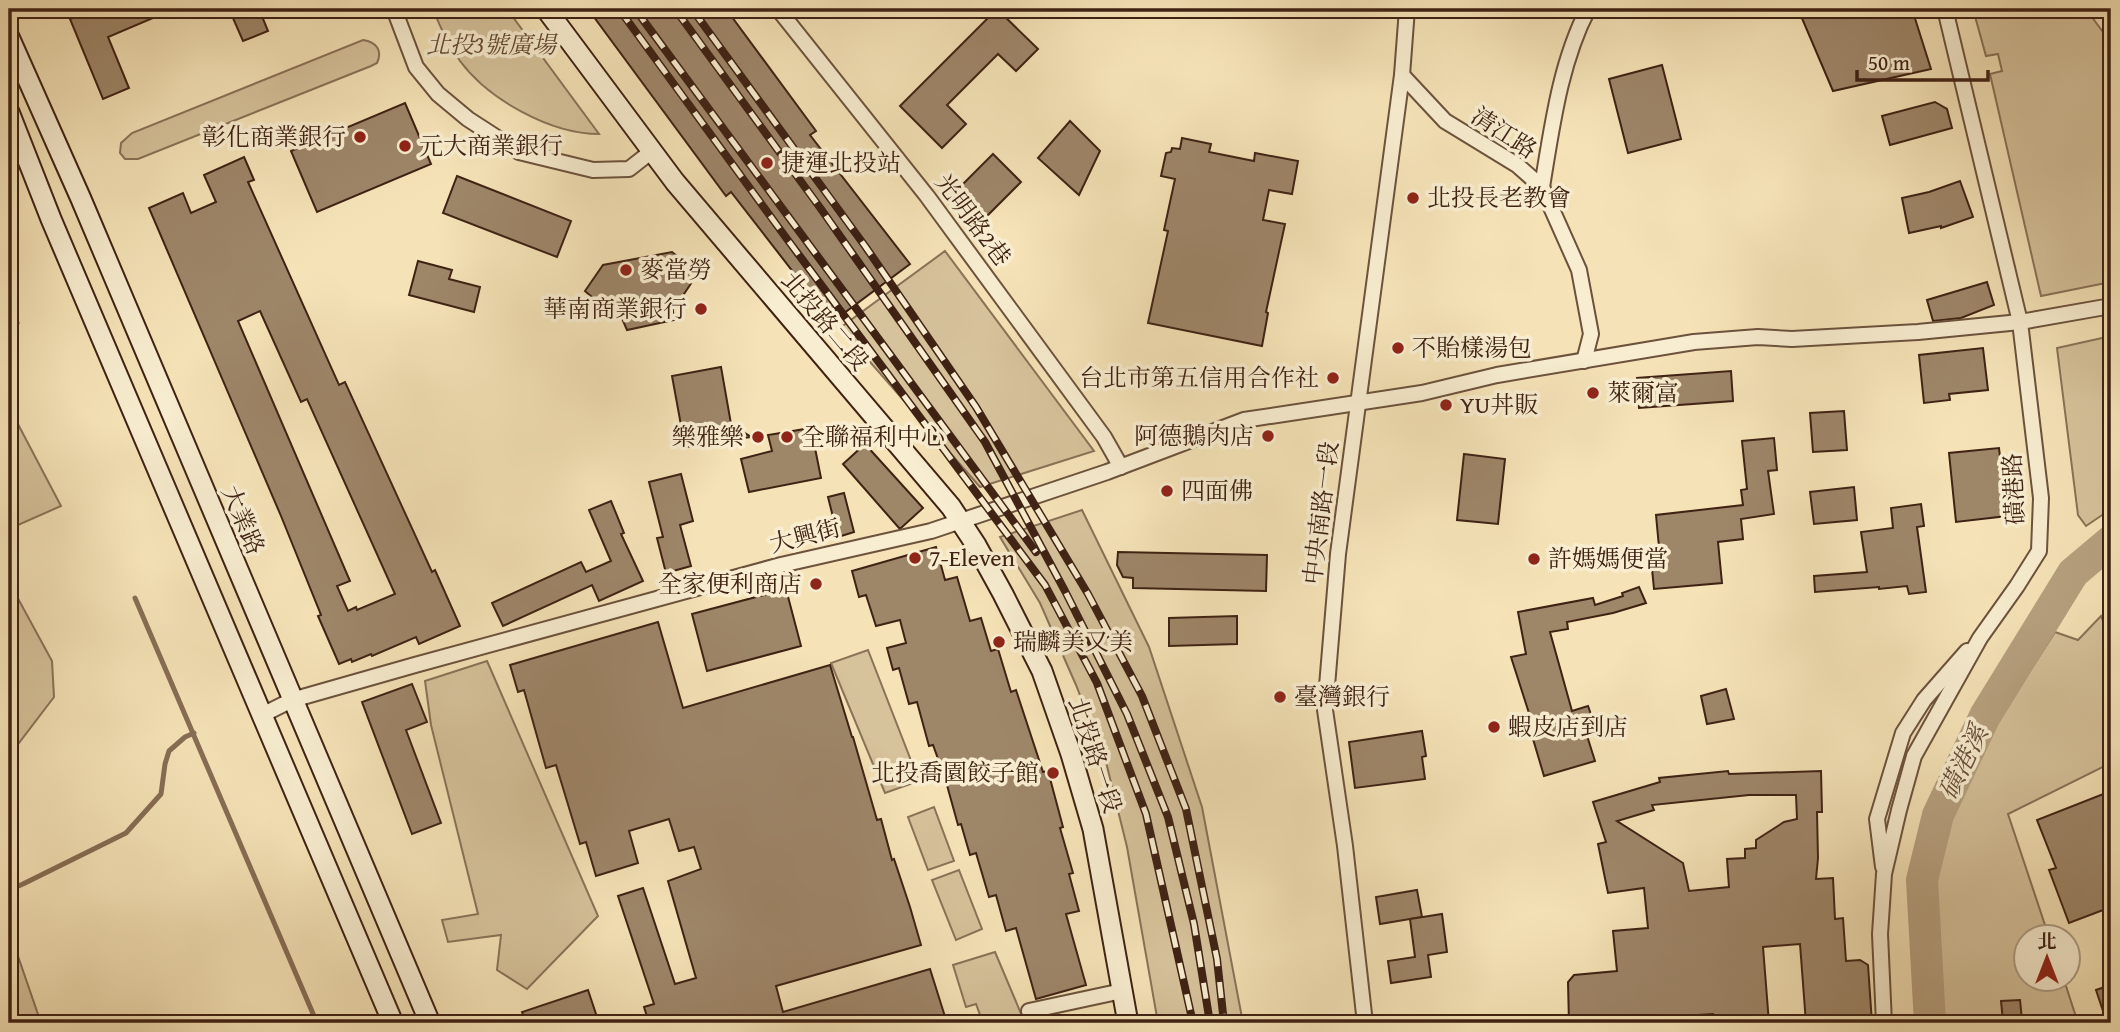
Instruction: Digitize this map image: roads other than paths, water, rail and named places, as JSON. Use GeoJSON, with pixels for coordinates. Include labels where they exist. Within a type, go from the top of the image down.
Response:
{"type":"FeatureCollection","features":[{"type":"Feature","properties":{"kind":"main road","name":"北投路二段"},"geometry":{"type":"LineString","coordinates":[[546,9],[675,182],[960,521]]}},
{"type":"Feature","properties":{"kind":"main road","name":"大業路"},"geometry":{"type":"LineString","coordinates":[[9,37],[81,199],[430,1023]]}},
{"type":"Feature","properties":{"kind":"main road"},"geometry":{"type":"LineString","coordinates":[[9,112],[51,219],[393,1023]]}},
{"type":"Feature","properties":{"kind":"main road","name":"北投路一段"},"geometry":{"type":"LineString","coordinates":[[960,521],[1003,594],[1042,671],[1071,754],[1093,829],[1128,1023]]}},
{"type":"Feature","properties":{"kind":"street"},"geometry":{"type":"LineString","coordinates":[[394,9],[416,67],[438,94],[468,119],[519,152],[593,170],[629,169],[652,151]]}},
{"type":"Feature","properties":{"kind":"street","name":"光明路2巷"},"geometry":{"type":"LineString","coordinates":[[778,9],[937,208],[1114,451],[1121,467]]}},
{"type":"Feature","properties":{"kind":"street","name":"中央南路一段"},"geometry":{"type":"LineString","coordinates":[[1365,1023],[1345,846],[1325,710],[1338,555],[1402,75],[1407,9]]}},
{"type":"Feature","properties":{"kind":"street"},"geometry":{"type":"LineString","coordinates":[[1542,187],[1563,75],[1580,24],[1588,9]]}},
{"type":"Feature","properties":{"kind":"street","name":"磺港路"},"geometry":{"type":"LineString","coordinates":[[1884,1023],[1880,934],[1884,874],[1914,756],[1980,638],[2039,551],[2041,498],[2020,322],[1945,9]]}},
{"type":"Feature","properties":{"kind":"street","name":"清江路"},"geometry":{"type":"LineString","coordinates":[[1402,75],[1445,121],[1517,165],[1542,187],[1579,270],[1591,334],[1584,360]]}},
{"type":"Feature","properties":{"kind":"street"},"geometry":{"type":"LineString","coordinates":[[2020,322],[2111,306]]}},
{"type":"Feature","properties":{"kind":"street","name":"大興街"},"geometry":{"type":"LineString","coordinates":[[262,715],[292,701],[781,565],[931,531],[1121,467],[1244,420],[1422,393],[1497,375],[1694,342],[1758,337],[1792,339],[1917,332],[2020,322]]}},
{"type":"Feature","properties":{"kind":"street","name":"磺港路"},"geometry":{"type":"LineString","coordinates":[[1884,874],[1877,819],[1903,733],[1924,700],[1980,638]]}},
{"type":"Feature","properties":{"kind":"street"},"geometry":{"type":"LineString","coordinates":[[1030,1011],[1122,991]]}},
{"type":"Feature","properties":{"kind":"waterway"},"geometry":{"type":"LineString","coordinates":[[9,304],[17,323],[9,325]]}},
{"type":"Feature","properties":{"kind":"waterway","name":"磺港溪"},"geometry":{"type":"LineString","coordinates":[[1930,1023],[1922,880],[1938,815],[1985,716],[2073,573],[2111,541]]}},
{"type":"Feature","properties":{"kind":"waterway"},"geometry":{"type":"LineString","coordinates":[[135,598],[317,1023]]}},
{"type":"Feature","properties":{"kind":"waterway"},"geometry":{"type":"LineString","coordinates":[[9,890],[126,833],[161,794],[169,751],[194,733]]}},
{"type":"Feature","properties":{"kind":"railway"},"geometry":{"type":"LineString","coordinates":[[619,9],[1045,585],[1097,683],[1146,814],[1193,1023]]}},
{"type":"Feature","properties":{"kind":"railway"},"geometry":{"type":"LineString","coordinates":[[635,9],[1036,552]]}},
{"type":"Feature","properties":{"kind":"railway"},"geometry":{"type":"LineString","coordinates":[[675,9],[821,209],[985,442],[1065,591],[1127,714],[1168,817],[1194,924],[1210,1023]]}},
{"type":"Feature","properties":{"kind":"railway"},"geometry":{"type":"LineString","coordinates":[[692,9],[865,246],[976,407],[1088,594],[1142,696],[1186,809],[1217,959],[1224,1023]]}},
{"type":"Feature","properties":{"kind":"place","name":"彰化商業銀行"},"geometry":{"type":"Point","coordinates":[360,137]}},
{"type":"Feature","properties":{"kind":"place","name":"元大商業銀行"},"geometry":{"type":"Point","coordinates":[405,146]}},
{"type":"Feature","properties":{"kind":"place","name":"捷運北投站"},"geometry":{"type":"Point","coordinates":[767,163]}},
{"type":"Feature","properties":{"kind":"place","name":"北投長老教會"},"geometry":{"type":"Point","coordinates":[1413,198]}},
{"type":"Feature","properties":{"kind":"place","name":"麥當勞"},"geometry":{"type":"Point","coordinates":[626,270]}},
{"type":"Feature","properties":{"kind":"place","name":"華南商業銀行"},"geometry":{"type":"Point","coordinates":[701,309]}},
{"type":"Feature","properties":{"kind":"place","name":"不貽樣湯包"},"geometry":{"type":"Point","coordinates":[1398,348]}},
{"type":"Feature","properties":{"kind":"place","name":"台北市第五信用合作社"},"geometry":{"type":"Point","coordinates":[1333,378]}},
{"type":"Feature","properties":{"kind":"place","name":"萊爾富"},"geometry":{"type":"Point","coordinates":[1593,393]}},
{"type":"Feature","properties":{"kind":"place","name":"YU丼販"},"geometry":{"type":"Point","coordinates":[1446,405]}},
{"type":"Feature","properties":{"kind":"place","name":"阿德鵝肉店"},"geometry":{"type":"Point","coordinates":[1268,436]}},
{"type":"Feature","properties":{"kind":"place","name":"樂雅樂"},"geometry":{"type":"Point","coordinates":[758,437]}},
{"type":"Feature","properties":{"kind":"place","name":"全聯福利中心"},"geometry":{"type":"Point","coordinates":[787,437]}},
{"type":"Feature","properties":{"kind":"place","name":"四面佛"},"geometry":{"type":"Point","coordinates":[1167,491]}},
{"type":"Feature","properties":{"kind":"place","name":"7-Eleven"},"geometry":{"type":"Point","coordinates":[915,558]}},
{"type":"Feature","properties":{"kind":"place","name":"許媽媽便當"},"geometry":{"type":"Point","coordinates":[1534,559]}},
{"type":"Feature","properties":{"kind":"place","name":"全家便利商店"},"geometry":{"type":"Point","coordinates":[816,584]}},
{"type":"Feature","properties":{"kind":"place","name":"瑞麟美又美"},"geometry":{"type":"Point","coordinates":[999,642]}},
{"type":"Feature","properties":{"kind":"place","name":"臺灣銀行"},"geometry":{"type":"Point","coordinates":[1280,697]}},
{"type":"Feature","properties":{"kind":"place","name":"蝦皮店到店"},"geometry":{"type":"Point","coordinates":[1494,727]}},
{"type":"Feature","properties":{"kind":"place","name":"北投喬園餃子館"},"geometry":{"type":"Point","coordinates":[1053,773]}},
{"type":"Feature","properties":{"kind":"park label","name":"北投3號廣場"},"geometry":{"type":"Point","coordinates":[491,45]}}]}
